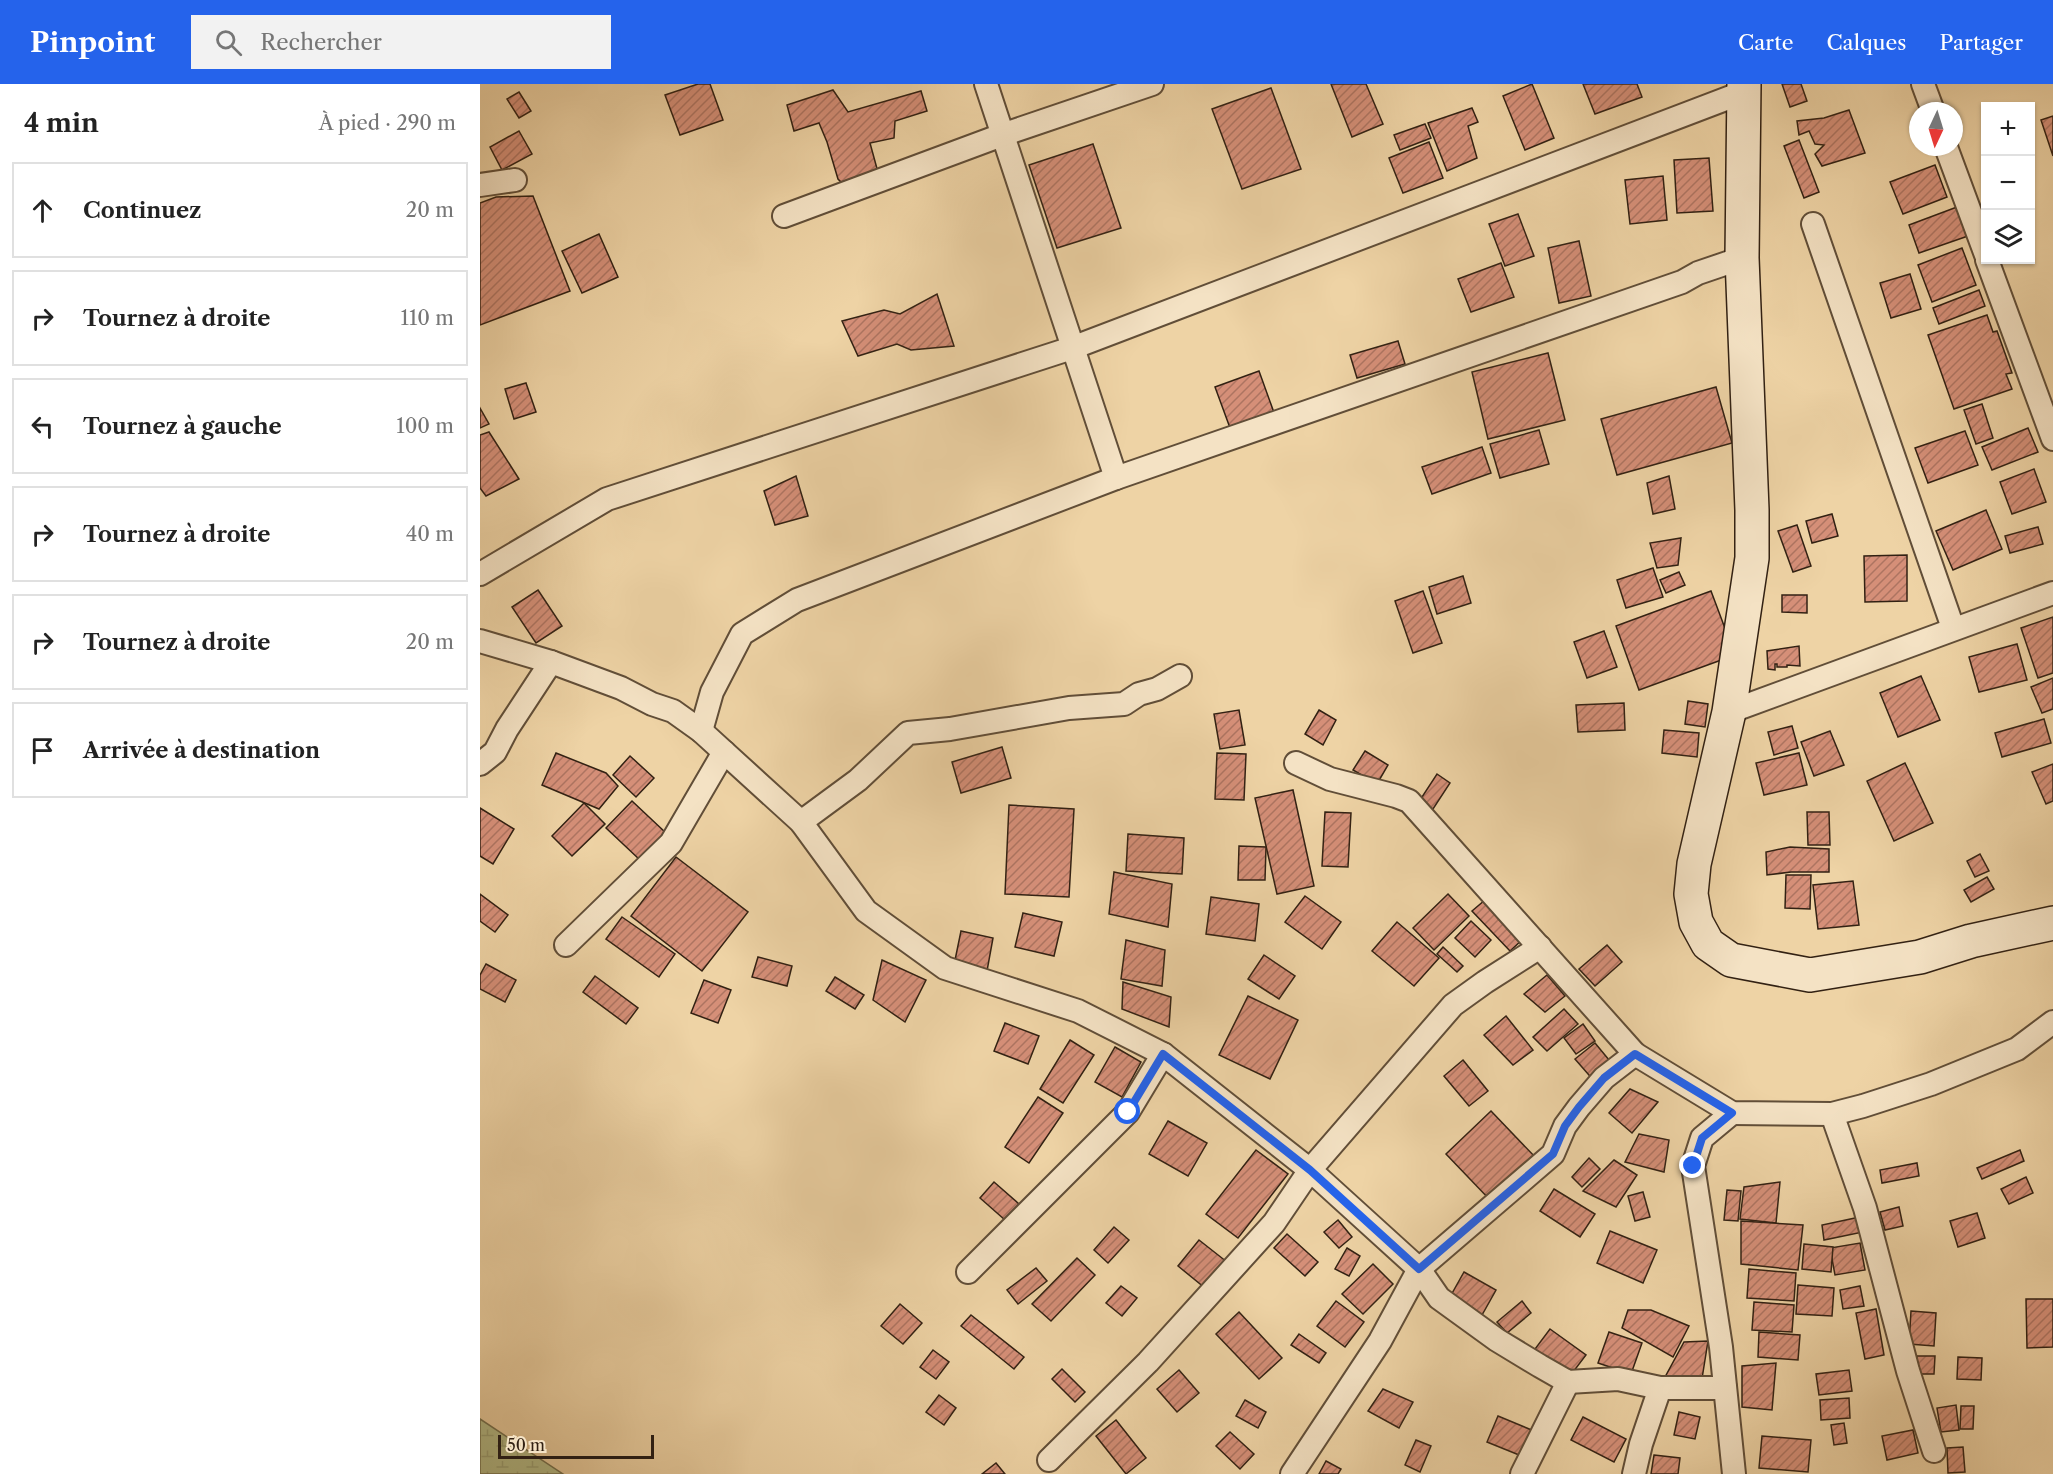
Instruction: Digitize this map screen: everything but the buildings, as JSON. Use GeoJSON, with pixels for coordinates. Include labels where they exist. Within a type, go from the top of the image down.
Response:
{"type":"FeatureCollection","features":[{"type":"Feature","properties":{"kind":"main road"},"geometry":{"type":"LineString","coordinates":[[1744,88],[1742,258],[1752,558],[1729,712],[1694,864],[1691,894],[1696,922],[1708,944],[1731,960],[1810,975],[1920,957],[1971,941],[2053,923]]}},
{"type":"Feature","properties":{"kind":"street"},"geometry":{"type":"LineString","coordinates":[[986,84],[1116,478]]}},
{"type":"Feature","properties":{"kind":"street"},"geometry":{"type":"LineString","coordinates":[[784,216],[1002,135],[1152,84]]}},
{"type":"Feature","properties":{"kind":"street"},"geometry":{"type":"LineString","coordinates":[[1923,84],[1930,102]]}},
{"type":"Feature","properties":{"kind":"street"},"geometry":{"type":"LineString","coordinates":[[480,574],[607,499],[1072,348],[1744,88]]}},
{"type":"Feature","properties":{"kind":"street"},"geometry":{"type":"LineString","coordinates":[[1949,156],[1981,242]]}},
{"type":"Feature","properties":{"kind":"street"},"geometry":{"type":"LineString","coordinates":[[480,185],[515,180]]}},
{"type":"Feature","properties":{"kind":"street"},"geometry":{"type":"LineString","coordinates":[[1813,224],[1953,628]]}},
{"type":"Feature","properties":{"kind":"street"},"geometry":{"type":"LineString","coordinates":[[701,731],[712,692],[742,634],[798,600],[1116,478],[1682,282],[1698,273],[1742,258]]}},
{"type":"Feature","properties":{"kind":"street"},"geometry":{"type":"LineString","coordinates":[[1988,264],[2053,439]]}},
{"type":"Feature","properties":{"kind":"street"},"geometry":{"type":"LineString","coordinates":[[1729,712],[2053,593]]}},
{"type":"Feature","properties":{"kind":"street"},"geometry":{"type":"LineString","coordinates":[[480,641],[551,662],[621,688],[652,704],[673,711],[701,731],[801,822],[866,911],[945,968],[1078,1011],[1163,1054],[1310,1170],[1419,1269],[1439,1298],[1497,1340],[1568,1382],[1618,1379],[1660,1388],[1725,1388]]}},
{"type":"Feature","properties":{"kind":"street"},"geometry":{"type":"LineString","coordinates":[[480,764],[495,752],[507,729],[551,662]]}},
{"type":"Feature","properties":{"kind":"street"},"geometry":{"type":"LineString","coordinates":[[801,822],[858,780],[908,733],[950,729],[1069,708],[1124,704],[1139,694],[1157,689],[1180,676]]}},
{"type":"Feature","properties":{"kind":"street"},"geometry":{"type":"LineString","coordinates":[[566,945],[671,843],[724,752]]}},
{"type":"Feature","properties":{"kind":"street"},"geometry":{"type":"LineString","coordinates":[[1296,763],[1330,779],[1408,801],[1635,1054],[1732,1113],[1832,1114],[1931,1084],[2017,1049],[2053,1022]]}},
{"type":"Feature","properties":{"kind":"street"},"geometry":{"type":"LineString","coordinates":[[1049,1460],[1148,1362],[1274,1223],[1310,1170],[1453,1005],[1540,947]]}},
{"type":"Feature","properties":{"kind":"street"},"geometry":{"type":"LineString","coordinates":[[968,1272],[1128,1112],[1163,1054]]}},
{"type":"Feature","properties":{"kind":"street"},"geometry":{"type":"LineString","coordinates":[[1292,1474],[1380,1341],[1419,1269],[1553,1154],[1565,1126],[1579,1107],[1604,1078],[1635,1054]]}},
{"type":"Feature","properties":{"kind":"street"},"geometry":{"type":"LineString","coordinates":[[1732,1113],[1702,1138],[1693,1166],[1721,1347],[1734,1474]]}},
{"type":"Feature","properties":{"kind":"street"},"geometry":{"type":"LineString","coordinates":[[1832,1114],[1865,1208],[1908,1371],[1934,1451]]}},
{"type":"Feature","properties":{"kind":"street"},"geometry":{"type":"LineString","coordinates":[[1522,1474],[1568,1382]]}},
{"type":"Feature","properties":{"kind":"street"},"geometry":{"type":"LineString","coordinates":[[1634,1474],[1641,1444],[1660,1388]]}},
{"type":"Feature","properties":{"kind":"green space"},"geometry":{"type":"Polygon","coordinates":[[[480,1419],[563,1474],[480,1474],[480,1419]]]}},
{"type":"Feature","properties":{"kind":"route"},"geometry":{"type":"LineString","coordinates":[[1128,1112],[1163,1054],[1310,1170],[1419,1269],[1553,1154],[1565,1126],[1579,1107],[1604,1078],[1635,1054],[1732,1113],[1702,1138],[1693,1166]]}}]}
